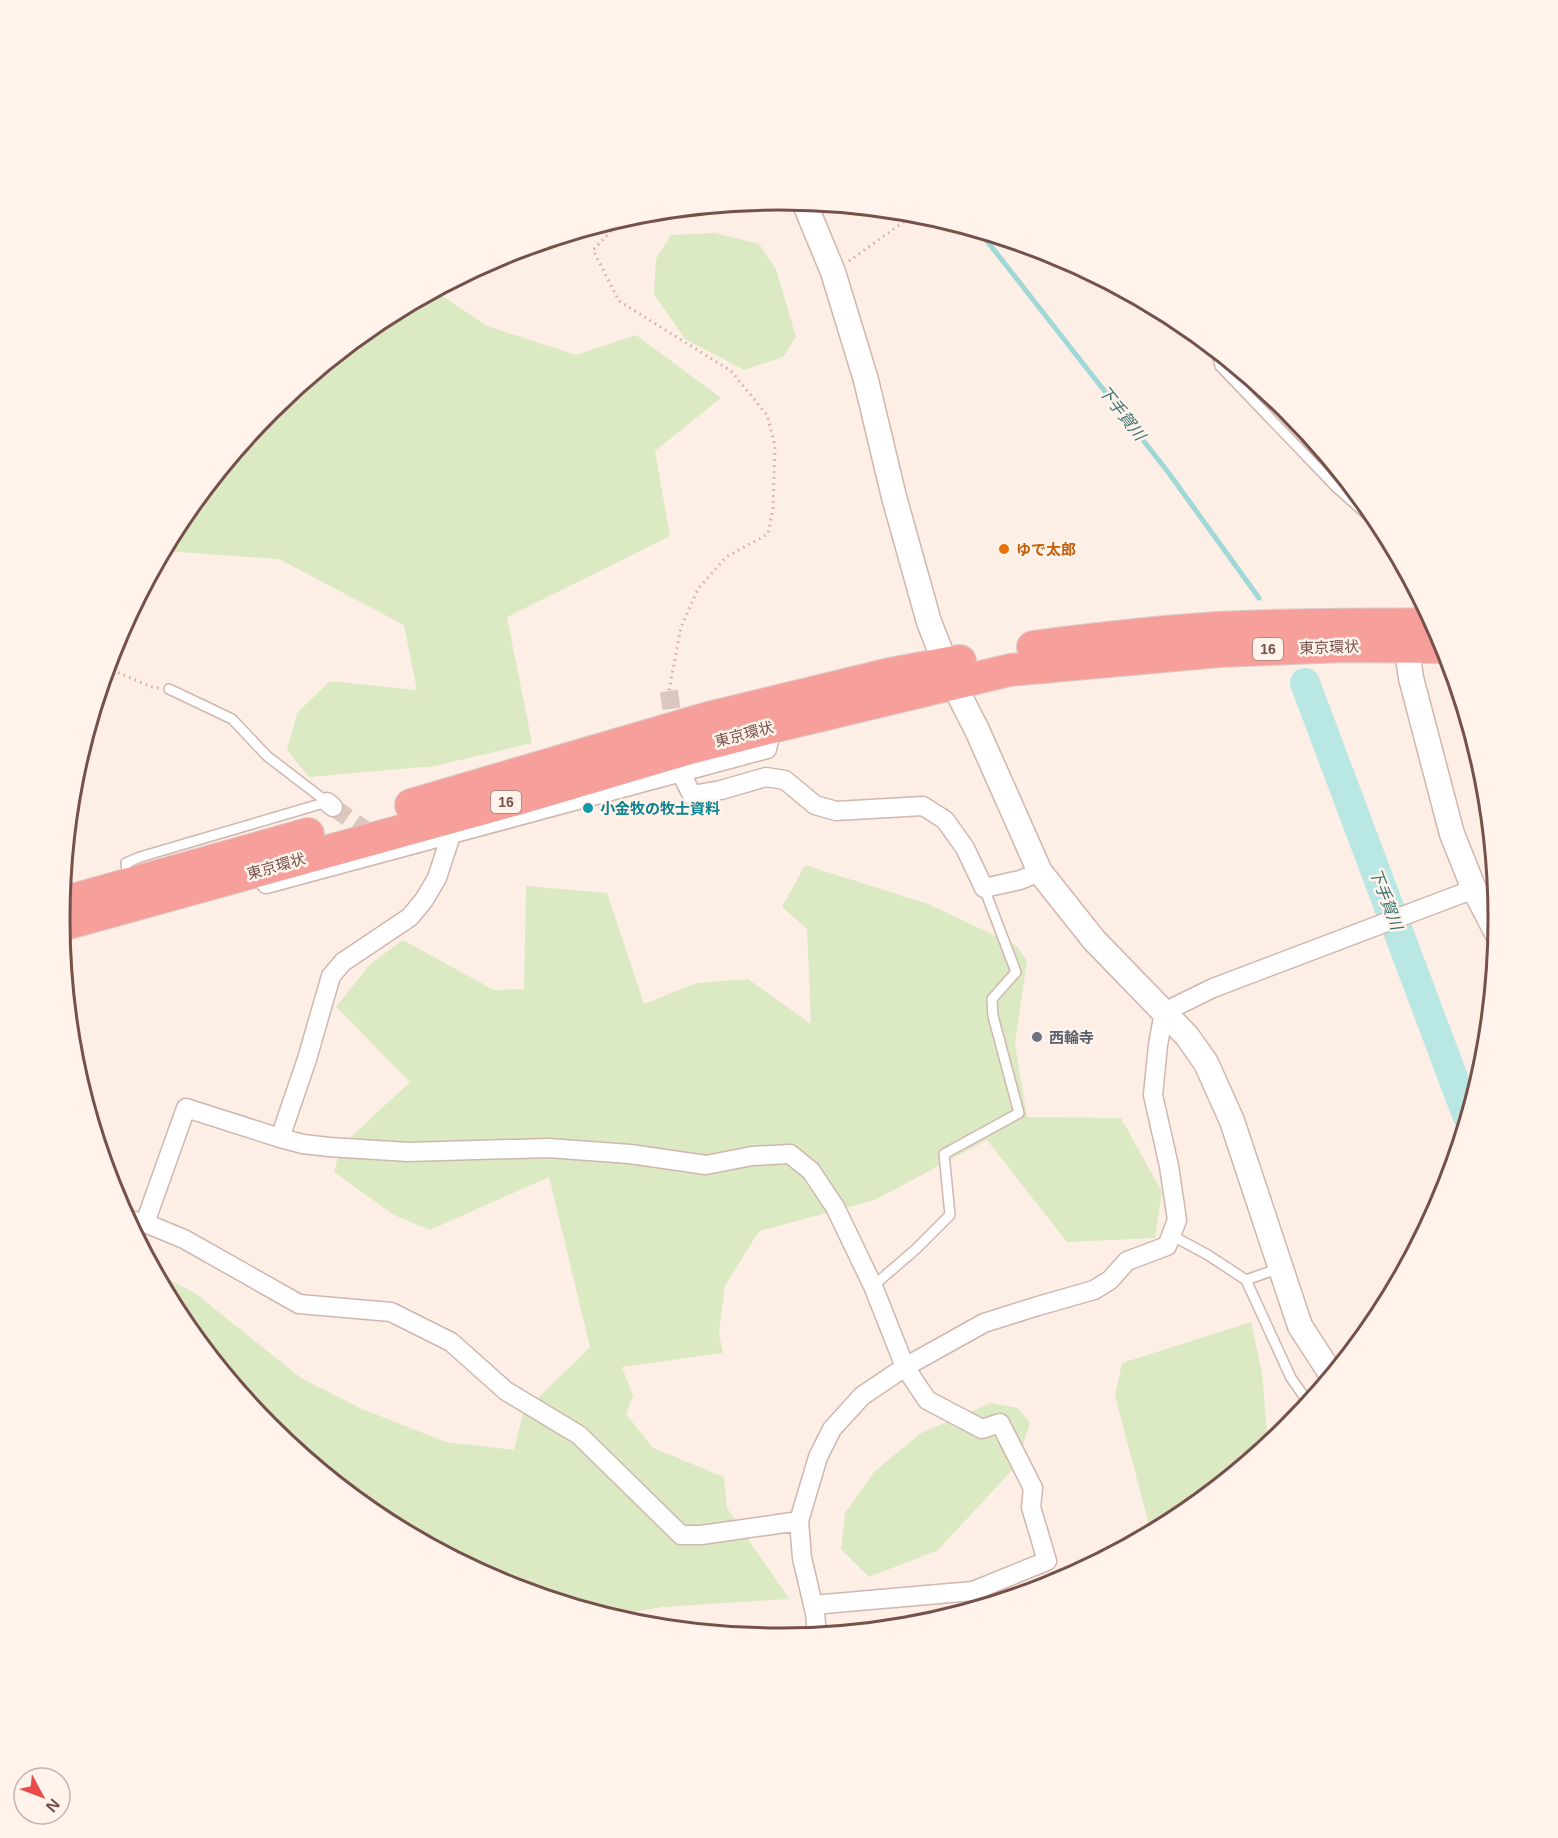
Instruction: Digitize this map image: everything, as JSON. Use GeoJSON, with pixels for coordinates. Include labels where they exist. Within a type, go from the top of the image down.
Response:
{"type":"FeatureCollection","features":[{"type":"Feature","properties":{"kind":"highway","name":"東京環状"},"geometry":{"type":"LineString","coordinates":[[514,788],[708,718],[890,674],[950,674],[1220,651],[1345,646],[1414,631],[1430,640]]}},
{"type":"Feature","properties":{"kind":"highway","name":"東京環状"},"geometry":{"type":"LineString","coordinates":[[70,922],[178,885],[514,788],[772,727],[950,674]]}},
{"type":"Feature","properties":{"kind":"highway","name":"東京環状"},"geometry":{"type":"LineString","coordinates":[[71,900],[129,883],[178,885]]}},
{"type":"Feature","properties":{"kind":"street"},"geometry":{"type":"LineString","coordinates":[[808,211],[833,272],[866,380],[894,497],[929,622],[950,674],[1040,872],[1094,940],[1187,1036],[1206,1062],[1232,1121],[1300,1326],[1327,1368]]}},
{"type":"Feature","properties":{"kind":"street"},"geometry":{"type":"LineString","coordinates":[[1414,631],[1411,678],[1452,834],[1474,889],[1488,915]]}},
{"type":"Feature","properties":{"kind":"street"},"geometry":{"type":"LineString","coordinates":[[178,885],[199,901],[391,848],[451,835],[767,749],[772,727]]}},
{"type":"Feature","properties":{"kind":"street"},"geometry":{"type":"LineString","coordinates":[[680,771],[692,795],[721,790],[766,777],[785,780],[815,805],[836,811],[923,806],[945,820],[965,848],[984,888],[1020,880],[1040,872]]}},
{"type":"Feature","properties":{"kind":"street"},"geometry":{"type":"LineString","coordinates":[[280,1138],[307,1059],[331,976],[343,962],[410,917],[417,909],[437,878],[451,835]]}},
{"type":"Feature","properties":{"kind":"street"},"geometry":{"type":"LineString","coordinates":[[1164,1012],[1213,988],[1474,889]]}},
{"type":"Feature","properties":{"kind":"street"},"geometry":{"type":"LineString","coordinates":[[816,1626],[802,1558],[799,1521],[819,1456],[832,1429],[862,1396],[905,1367],[984,1323],[1094,1290],[1110,1280],[1127,1261],[1167,1246],[1177,1220],[1169,1166],[1153,1095],[1164,1012]]}},
{"type":"Feature","properties":{"kind":"street"},"geometry":{"type":"LineString","coordinates":[[138,1220],[186,1108],[303,1144],[408,1152],[548,1148],[630,1154],[706,1165],[752,1156],[790,1154],[811,1171],[835,1207],[873,1286],[905,1367],[927,1400],[982,1429],[1000,1423],[1033,1488],[1031,1507],[1047,1561],[974,1591],[813,1605]]}},
{"type":"Feature","properties":{"kind":"street"},"geometry":{"type":"LineString","coordinates":[[140,1223],[183,1239],[298,1304],[391,1312],[451,1342],[506,1391],[579,1435],[681,1534],[701,1535],[799,1521]]}},
{"type":"Feature","properties":{"kind":"lane"},"geometry":{"type":"LineString","coordinates":[[1220,365],[1348,498]]}},
{"type":"Feature","properties":{"kind":"lane"},"geometry":{"type":"LineString","coordinates":[[129,883],[126,863],[330,805],[267,756],[232,719],[169,689]]}},
{"type":"Feature","properties":{"kind":"lane"},"geometry":{"type":"LineString","coordinates":[[873,1286],[916,1249],[950,1215],[944,1154],[1019,1113],[993,1016],[992,999],[1016,972],[984,888]]}},
{"type":"Feature","properties":{"kind":"lane"},"geometry":{"type":"LineString","coordinates":[[1171,1235],[1208,1255],[1246,1280],[1290,1378],[1303,1395]]}},
{"type":"Feature","properties":{"kind":"lane"},"geometry":{"type":"LineString","coordinates":[[1246,1280],[1280,1268]]}},
{"type":"Feature","properties":{"kind":"path"},"geometry":{"type":"LineString","coordinates":[[833,272],[903,222]]}},
{"type":"Feature","properties":{"kind":"path"},"geometry":{"type":"LineString","coordinates":[[611,231],[593,250],[619,302],[730,370],[767,415],[775,446],[773,508],[768,534],[726,557],[698,589],[681,627],[669,691]]}},
{"type":"Feature","properties":{"kind":"path"},"geometry":{"type":"LineString","coordinates":[[115,671],[152,687],[169,689]]}},
{"type":"Feature","properties":{"kind":"green space"},"geometry":{"type":"Polygon","coordinates":[[[715,233],[759,244],[776,269],[796,337],[783,357],[744,370],[685,339],[654,294],[656,259],[671,235],[715,233]]]}},
{"type":"Feature","properties":{"kind":"green space"},"geometry":{"type":"Polygon","coordinates":[[[442,296],[487,326],[576,355],[636,335],[721,398],[655,451],[670,536],[507,617],[532,743],[435,766],[309,777],[287,750],[297,713],[330,681],[417,690],[404,625],[279,559],[173,552],[217,488],[278,418],[348,357],[385,330],[442,296]]]}},
{"type":"Feature","properties":{"kind":"green space"},"geometry":{"type":"Polygon","coordinates":[[[805,865],[928,904],[1017,946],[1027,961],[1015,1044],[1027,1117],[1121,1118],[1162,1192],[1155,1238],[1067,1242],[987,1140],[875,1200],[759,1231],[725,1286],[719,1333],[723,1353],[622,1367],[633,1396],[626,1414],[653,1448],[724,1477],[727,1508],[789,1599],[662,1607],[633,1612],[551,1590],[508,1574],[425,1533],[385,1508],[312,1452],[246,1386],[190,1313],[169,1280],[195,1293],[301,1378],[362,1409],[446,1442],[514,1450],[523,1413],[590,1347],[549,1177],[430,1230],[394,1215],[334,1172],[341,1146],[410,1082],[336,1007],[370,964],[403,940],[494,990],[524,989],[526,886],[607,893],[644,1004],[697,983],[748,979],[811,1024],[807,929],[782,907],[805,865]]]}},
{"type":"Feature","properties":{"kind":"green space"},"geometry":{"type":"Polygon","coordinates":[[[1251,1322],[1262,1373],[1267,1432],[1210,1481],[1149,1523],[1115,1396],[1122,1363],[1251,1322]]]}},
{"type":"Feature","properties":{"kind":"green space"},"geometry":{"type":"Polygon","coordinates":[[[991,1403],[1018,1408],[1030,1423],[1017,1465],[938,1550],[869,1577],[841,1549],[845,1513],[874,1472],[921,1433],[991,1403]]]}},
{"type":"Feature","properties":{"kind":"waterway","name":"下手賀川"},"geometry":{"type":"LineString","coordinates":[[988,243],[1168,472],[1259,598]]}},
{"type":"Feature","properties":{"kind":"waterway","name":"下手賀川"},"geometry":{"type":"LineString","coordinates":[[1305,683],[1463,1103]]}},
{"type":"Feature","properties":{"kind":"tunnel"},"geometry":{"type":"LineString","coordinates":[[669,691],[675,736]]}},
{"type":"Feature","properties":{"kind":"tunnel"},"geometry":{"type":"LineString","coordinates":[[333,807],[378,839]]}},
{"type":"Feature","properties":{"kind":"place","name":"ゆで太郎"},"geometry":{"type":"Point","coordinates":[1004,549]}},
{"type":"Feature","properties":{"kind":"place","name":"小金牧の牧士資料"},"geometry":{"type":"Point","coordinates":[588,808]}},
{"type":"Feature","properties":{"kind":"place","name":"西輪寺"},"geometry":{"type":"Point","coordinates":[1037,1037]}}]}
